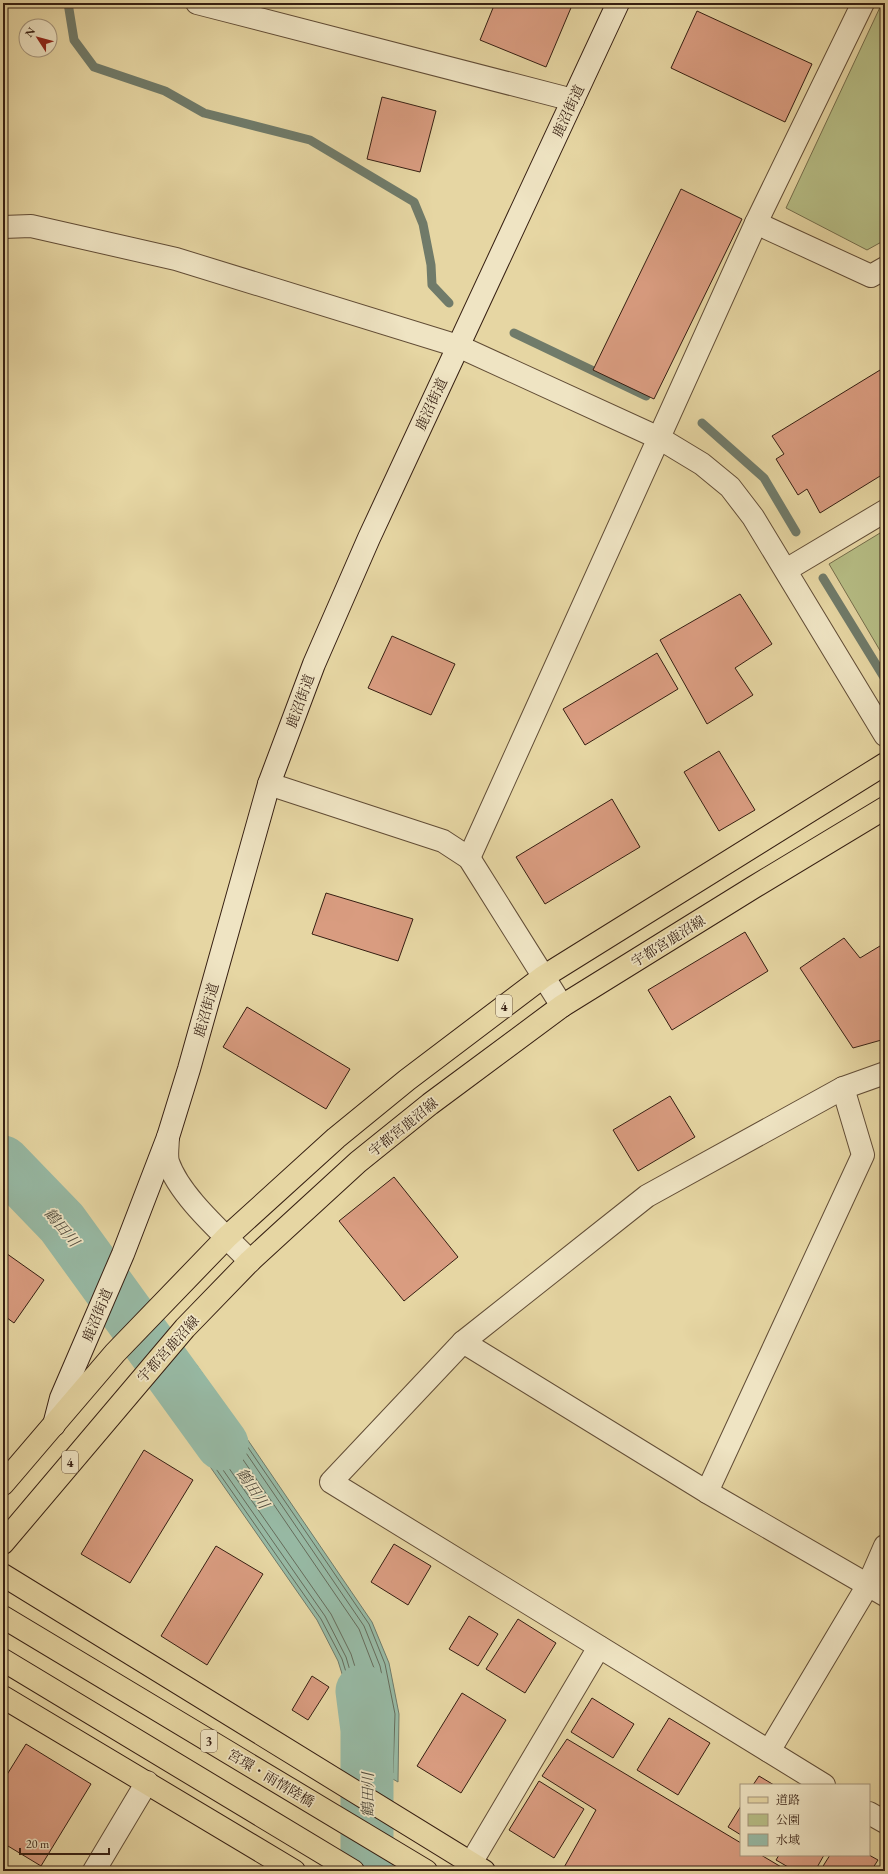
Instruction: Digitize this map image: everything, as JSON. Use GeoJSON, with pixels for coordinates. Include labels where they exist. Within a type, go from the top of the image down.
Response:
{"type":"FeatureCollection","features":[{"type":"Feature","properties":{"kind":"main road","name":"4"},"geometry":{"type":"LineString","coordinates":[[227,1237],[336,1138],[407,1080],[543,977],[885,764]]}},
{"type":"Feature","properties":{"kind":"main road","name":"宇都宮鹿沼線"},"geometry":{"type":"LineString","coordinates":[[3,1542],[185,1328],[250,1261],[358,1162],[430,1104],[562,1006],[885,808]]}},
{"type":"Feature","properties":{"kind":"main road","name":"鹿沼街道"},"geometry":{"type":"LineString","coordinates":[[3,1484],[115,1354],[164,1301],[227,1237]]}},
{"type":"Feature","properties":{"kind":"main road","name":"3"},"geometry":{"type":"LineString","coordinates":[[3,1575],[477,1867]]}},
{"type":"Feature","properties":{"kind":"main road","name":"宮環・雨情陸橋"},"geometry":{"type":"LineString","coordinates":[[3,1616],[420,1868]]}},
{"type":"Feature","properties":{"kind":"main road"},"geometry":{"type":"LineString","coordinates":[[3,1660],[353,1871]]}},
{"type":"Feature","properties":{"kind":"main road"},"geometry":{"type":"LineString","coordinates":[[3,1697],[294,1871]]}},
{"type":"Feature","properties":{"kind":"street"},"geometry":{"type":"LineString","coordinates":[[197,3],[573,100]]}},
{"type":"Feature","properties":{"kind":"street","name":"鹿沼街道"},"geometry":{"type":"LineString","coordinates":[[54,1426],[61,1398],[123,1254],[168,1137],[189,1069],[269,784],[317,657],[369,538],[618,3]]}},
{"type":"Feature","properties":{"kind":"street"},"geometry":{"type":"LineString","coordinates":[[469,858],[756,223],[862,3]]}},
{"type":"Feature","properties":{"kind":"street"},"geometry":{"type":"LineString","coordinates":[[756,223],[871,276],[885,268]]}},
{"type":"Feature","properties":{"kind":"street"},"geometry":{"type":"LineString","coordinates":[[3,227],[31,226],[176,258],[458,346],[659,438],[702,464],[730,487],[753,517],[885,734]]}},
{"type":"Feature","properties":{"kind":"street"},"geometry":{"type":"LineString","coordinates":[[786,570],[885,511]]}},
{"type":"Feature","properties":{"kind":"street"},"geometry":{"type":"LineString","coordinates":[[269,784],[443,842],[469,858],[562,1006]]}},
{"type":"Feature","properties":{"kind":"street"},"geometry":{"type":"LineString","coordinates":[[822,1784],[331,1482],[463,1342],[647,1196],[843,1088],[885,1073]]}},
{"type":"Feature","properties":{"kind":"street"},"geometry":{"type":"LineString","coordinates":[[707,1492],[863,1155],[843,1088]]}},
{"type":"Feature","properties":{"kind":"street"},"geometry":{"type":"LineString","coordinates":[[168,1137],[167,1160],[176,1178],[196,1205],[250,1261]]}},
{"type":"Feature","properties":{"kind":"street"},"geometry":{"type":"LineString","coordinates":[[463,1342],[707,1492],[877,1590]]}},
{"type":"Feature","properties":{"kind":"street"},"geometry":{"type":"LineString","coordinates":[[769,1751],[877,1590],[885,1546]]}},
{"type":"Feature","properties":{"kind":"street"},"geometry":{"type":"LineString","coordinates":[[477,1867],[599,1647]]}},
{"type":"Feature","properties":{"kind":"street"},"geometry":{"type":"LineString","coordinates":[[94,1871],[147,1782]]}},
{"type":"Feature","properties":{"kind":"street"},"geometry":{"type":"LineString","coordinates":[[870,1813],[885,1822]]}},
{"type":"Feature","properties":{"kind":"green space"},"geometry":{"type":"Polygon","coordinates":[[[882,3],[885,3],[885,240],[867,250],[786,208],[882,3]]]}},
{"type":"Feature","properties":{"kind":"green space"},"geometry":{"type":"Polygon","coordinates":[[[885,530],[885,659],[829,564],[885,530]]]}},
{"type":"Feature","properties":{"kind":"water"},"geometry":{"type":"Polygon","coordinates":[[[3,1141],[46,1182],[100,1246],[87,1274],[34,1188],[3,1158],[3,1141]]]}},
{"type":"Feature","properties":{"kind":"water"},"geometry":{"type":"Polygon","coordinates":[[[196,1364],[372,1622],[389,1663],[399,1714],[398,1782],[355,1757],[349,1696],[338,1661],[317,1620],[165,1402],[196,1364]]]}},
{"type":"Feature","properties":{"kind":"building"},"geometry":{"type":"Polygon","coordinates":[[[495,3],[573,3],[546,67],[480,40],[495,3]]]}},
{"type":"Feature","properties":{"kind":"building"},"geometry":{"type":"Polygon","coordinates":[[[697,11],[812,64],[785,122],[671,68],[697,11]]]}},
{"type":"Feature","properties":{"kind":"building"},"geometry":{"type":"Polygon","coordinates":[[[382,97],[436,111],[420,172],[367,159],[382,97]]]}},
{"type":"Feature","properties":{"kind":"building"},"geometry":{"type":"Polygon","coordinates":[[[681,189],[742,219],[654,399],[593,370],[681,189]]]}},
{"type":"Feature","properties":{"kind":"building"},"geometry":{"type":"Polygon","coordinates":[[[885,367],[885,473],[820,513],[807,489],[798,495],[776,459],[784,454],[772,436],[885,367]]]}},
{"type":"Feature","properties":{"kind":"building"},"geometry":{"type":"Polygon","coordinates":[[[740,594],[772,644],[735,668],[753,695],[707,724],[660,640],[740,594]]]}},
{"type":"Feature","properties":{"kind":"building"},"geometry":{"type":"Polygon","coordinates":[[[392,636],[455,664],[431,715],[368,688],[392,636]]]}},
{"type":"Feature","properties":{"kind":"building"},"geometry":{"type":"Polygon","coordinates":[[[657,653],[678,689],[585,745],[563,709],[657,653]]]}},
{"type":"Feature","properties":{"kind":"building"},"geometry":{"type":"Polygon","coordinates":[[[719,751],[755,810],[719,831],[684,772],[719,751]]]}},
{"type":"Feature","properties":{"kind":"building"},"geometry":{"type":"Polygon","coordinates":[[[612,799],[640,847],[545,904],[516,857],[612,799]]]}},
{"type":"Feature","properties":{"kind":"building"},"geometry":{"type":"Polygon","coordinates":[[[326,893],[413,919],[398,961],[312,934],[326,893]]]}},
{"type":"Feature","properties":{"kind":"building"},"geometry":{"type":"Polygon","coordinates":[[[745,932],[768,971],[672,1030],[648,990],[745,932]]]}},
{"type":"Feature","properties":{"kind":"building"},"geometry":{"type":"Polygon","coordinates":[[[844,938],[860,958],[885,943],[885,1039],[853,1048],[800,968],[844,938]]]}},
{"type":"Feature","properties":{"kind":"building"},"geometry":{"type":"Polygon","coordinates":[[[247,1007],[350,1069],[326,1109],[223,1047],[247,1007]]]}},
{"type":"Feature","properties":{"kind":"building"},"geometry":{"type":"Polygon","coordinates":[[[670,1096],[695,1137],[638,1171],[613,1130],[670,1096]]]}},
{"type":"Feature","properties":{"kind":"building"},"geometry":{"type":"Polygon","coordinates":[[[394,1177],[458,1257],[404,1301],[339,1221],[394,1177]]]}},
{"type":"Feature","properties":{"kind":"building"},"geometry":{"type":"Polygon","coordinates":[[[3,1251],[44,1280],[14,1323],[3,1315],[3,1251]]]}},
{"type":"Feature","properties":{"kind":"building"},"geometry":{"type":"Polygon","coordinates":[[[144,1450],[193,1480],[130,1583],[81,1554],[144,1450]]]}},
{"type":"Feature","properties":{"kind":"building"},"geometry":{"type":"Polygon","coordinates":[[[394,1544],[431,1566],[408,1605],[371,1582],[394,1544]]]}},
{"type":"Feature","properties":{"kind":"building"},"geometry":{"type":"Polygon","coordinates":[[[216,1546],[263,1574],[207,1665],[161,1636],[216,1546]]]}},
{"type":"Feature","properties":{"kind":"building"},"geometry":{"type":"Polygon","coordinates":[[[469,1616],[498,1634],[478,1666],[449,1649],[469,1616]]]}},
{"type":"Feature","properties":{"kind":"building"},"geometry":{"type":"Polygon","coordinates":[[[518,1619],[556,1643],[525,1693],[486,1669],[518,1619]]]}},
{"type":"Feature","properties":{"kind":"building"},"geometry":{"type":"Polygon","coordinates":[[[312,1676],[329,1687],[308,1720],[292,1710],[312,1676]]]}},
{"type":"Feature","properties":{"kind":"building"},"geometry":{"type":"Polygon","coordinates":[[[462,1693],[506,1720],[461,1793],[417,1766],[462,1693]]]}},
{"type":"Feature","properties":{"kind":"building"},"geometry":{"type":"Polygon","coordinates":[[[592,1698],[634,1724],[613,1758],[571,1732],[592,1698]]]}},
{"type":"Feature","properties":{"kind":"building"},"geometry":{"type":"Polygon","coordinates":[[[669,1718],[710,1743],[678,1795],[637,1770],[669,1718]]]}},
{"type":"Feature","properties":{"kind":"building"},"geometry":{"type":"Polygon","coordinates":[[[567,1739],[740,1842],[740,1856],[763,1856],[788,1871],[562,1871],[596,1810],[542,1776],[567,1739]]]}},
{"type":"Feature","properties":{"kind":"building"},"geometry":{"type":"Polygon","coordinates":[[[26,1744],[91,1784],[41,1866],[3,1843],[3,1781],[26,1744]]]}},
{"type":"Feature","properties":{"kind":"building"},"geometry":{"type":"Polygon","coordinates":[[[759,1776],[772,1784],[754,1784],[759,1776]]]}},
{"type":"Feature","properties":{"kind":"building"},"geometry":{"type":"Polygon","coordinates":[[[539,1781],[584,1809],[554,1858],[509,1830],[539,1781]]]}},
{"type":"Feature","properties":{"kind":"building"},"geometry":{"type":"Polygon","coordinates":[[[740,1808],[740,1834],[728,1827],[740,1808]]]}},
{"type":"Feature","properties":{"kind":"building"},"geometry":{"type":"Polygon","coordinates":[[[778,1856],[823,1856],[815,1871],[795,1871],[776,1860],[778,1856]]]}},
{"type":"Feature","properties":{"kind":"building"},"geometry":{"type":"Polygon","coordinates":[[[829,1856],[870,1856],[878,1860],[871,1871],[820,1871],[829,1856]]]}},
{"type":"Feature","properties":{"kind":"waterway"},"geometry":{"type":"LineString","coordinates":[[68,3],[74,40],[94,67],[165,91],[204,113],[310,140],[414,202],[423,224],[431,265],[432,285],[449,303]]}},
{"type":"Feature","properties":{"kind":"waterway"},"geometry":{"type":"LineString","coordinates":[[514,333],[646,396]]}},
{"type":"Feature","properties":{"kind":"waterway"},"geometry":{"type":"LineString","coordinates":[[702,423],[764,478],[796,532]]}},
{"type":"Feature","properties":{"kind":"waterway"},"geometry":{"type":"LineString","coordinates":[[823,578],[885,679]]}},
{"type":"Feature","properties":{"kind":"waterway","name":"鶴田川"},"geometry":{"type":"LineString","coordinates":[[3,1162],[62,1223],[222,1444]]}},
{"type":"Feature","properties":{"kind":"waterway","name":"鶴田川"},"geometry":{"type":"LineString","coordinates":[[362,1691],[367,1730],[367,1871]]}}]}
